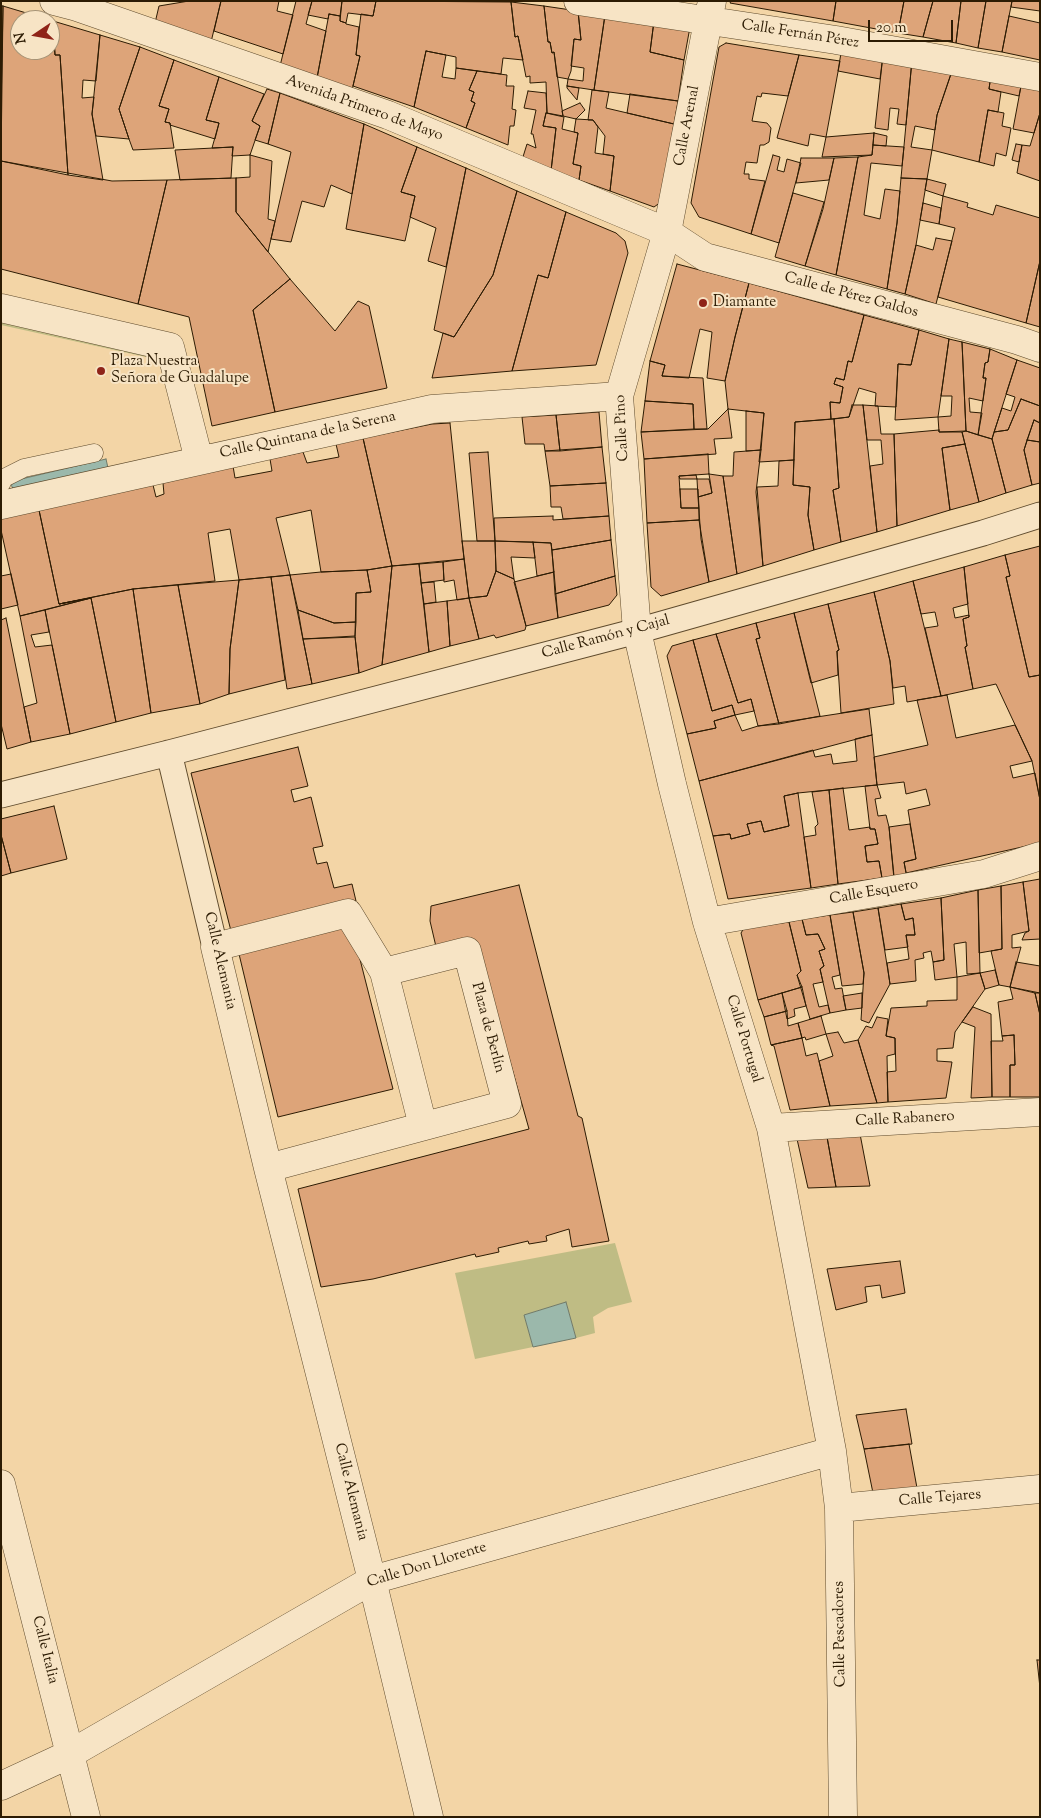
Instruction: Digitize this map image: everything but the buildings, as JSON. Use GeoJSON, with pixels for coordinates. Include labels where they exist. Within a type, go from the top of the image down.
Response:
{"type":"FeatureCollection","features":[{"type":"Feature","properties":{"kind":"street"},"geometry":{"type":"LineString","coordinates":[[66,4],[112,1]]}},
{"type":"Feature","properties":{"kind":"street","name":"Calle Fernán Pérez"},"geometry":{"type":"LineString","coordinates":[[578,1],[711,11],[836,40],[1040,77]]}},
{"type":"Feature","properties":{"kind":"street","name":"Avenida Primero de Mayo"},"geometry":{"type":"LineString","coordinates":[[66,4],[388,115],[667,232]]}},
{"type":"Feature","properties":{"kind":"street","name":"Calle Arenal"},"geometry":{"type":"LineString","coordinates":[[667,232],[711,11]]}},
{"type":"Feature","properties":{"kind":"street","name":"Calle de Pérez Galdos"},"geometry":{"type":"LineString","coordinates":[[667,232],[704,257],[1017,340],[1040,348]]}},
{"type":"Feature","properties":{"kind":"street","name":"Calle Pino"},"geometry":{"type":"LineString","coordinates":[[637,630],[618,396],[667,232]]}},
{"type":"Feature","properties":{"kind":"street"},"geometry":{"type":"LineString","coordinates":[[1,308],[170,347],[199,460]]}},
{"type":"Feature","properties":{"kind":"street","name":"Calle Quintana de la Serena"},"geometry":{"type":"LineString","coordinates":[[1,505],[432,409],[618,396]]}},
{"type":"Feature","properties":{"kind":"street","name":"Calle Ramón y Cajal"},"geometry":{"type":"LineString","coordinates":[[1,795],[169,754],[637,630],[983,533],[1040,515]]}},
{"type":"Feature","properties":{"kind":"street","name":"Calle Portugal"},"geometry":{"type":"LineString","coordinates":[[637,630],[672,784],[707,922],[771,1128],[832,1451]]}},
{"type":"Feature","properties":{"kind":"street","name":"Calle Alemania"},"geometry":{"type":"LineString","coordinates":[[169,754],[268,1168],[372,1580],[429,1817]]}},
{"type":"Feature","properties":{"kind":"street","name":"Calle Esquero"},"geometry":{"type":"LineString","coordinates":[[707,922],[984,874],[1040,856]]}},
{"type":"Feature","properties":{"kind":"street"},"geometry":{"type":"LineString","coordinates":[[216,947],[348,913],[384,972],[423,1126],[268,1168]]}},
{"type":"Feature","properties":{"kind":"street","name":"Plaza de Berlín"},"geometry":{"type":"LineString","coordinates":[[384,972],[467,951],[507,1104],[423,1126]]}},
{"type":"Feature","properties":{"kind":"street","name":"Calle Rabanero"},"geometry":{"type":"LineString","coordinates":[[771,1128],[1040,1112]]}},
{"type":"Feature","properties":{"kind":"street","name":"Calle Pescadores"},"geometry":{"type":"LineString","coordinates":[[832,1451],[840,1508],[843,1817]]}},
{"type":"Feature","properties":{"kind":"street","name":"Calle Don Llorente"},"geometry":{"type":"LineString","coordinates":[[1,1786],[70,1754],[372,1580],[832,1451]]}},
{"type":"Feature","properties":{"kind":"street","name":"Calle Italia"},"geometry":{"type":"LineString","coordinates":[[1,1484],[86,1817]]}},
{"type":"Feature","properties":{"kind":"street","name":"Calle Tejares"},"geometry":{"type":"LineString","coordinates":[[840,1508],[1040,1488]]}},
{"type":"Feature","properties":{"kind":"lane"},"geometry":{"type":"LineString","coordinates":[[1,484],[4,478],[24,468],[94,453]]}},
{"type":"Feature","properties":{"kind":"shaded area"},"geometry":{"type":"Polygon","coordinates":[[[1,312],[167,350],[161,360],[1,325],[1,312]]]}},
{"type":"Feature","properties":{"kind":"shaded area"},"geometry":{"type":"Polygon","coordinates":[[[106,459],[108,468],[14,490],[11,485],[17,480],[106,459]]]}},
{"type":"Feature","properties":{"kind":"shaded area"},"geometry":{"type":"Polygon","coordinates":[[[615,1243],[632,1302],[608,1308],[593,1317],[595,1333],[576,1338],[566,1302],[524,1315],[533,1347],[475,1359],[455,1273],[615,1243]]]}},
{"type":"Feature","properties":{"kind":"shaded area"},"geometry":{"type":"Polygon","coordinates":[[[566,1302],[576,1338],[533,1347],[524,1315],[566,1302]]]}},
{"type":"Feature","properties":{"kind":"place","name":"Diamante"},"geometry":{"type":"Point","coordinates":[703,303]}},
{"type":"Feature","properties":{"kind":"place","name":"Plaza Nuestra Señora de Guadalupe"},"geometry":{"type":"Point","coordinates":[101,371]}}]}
